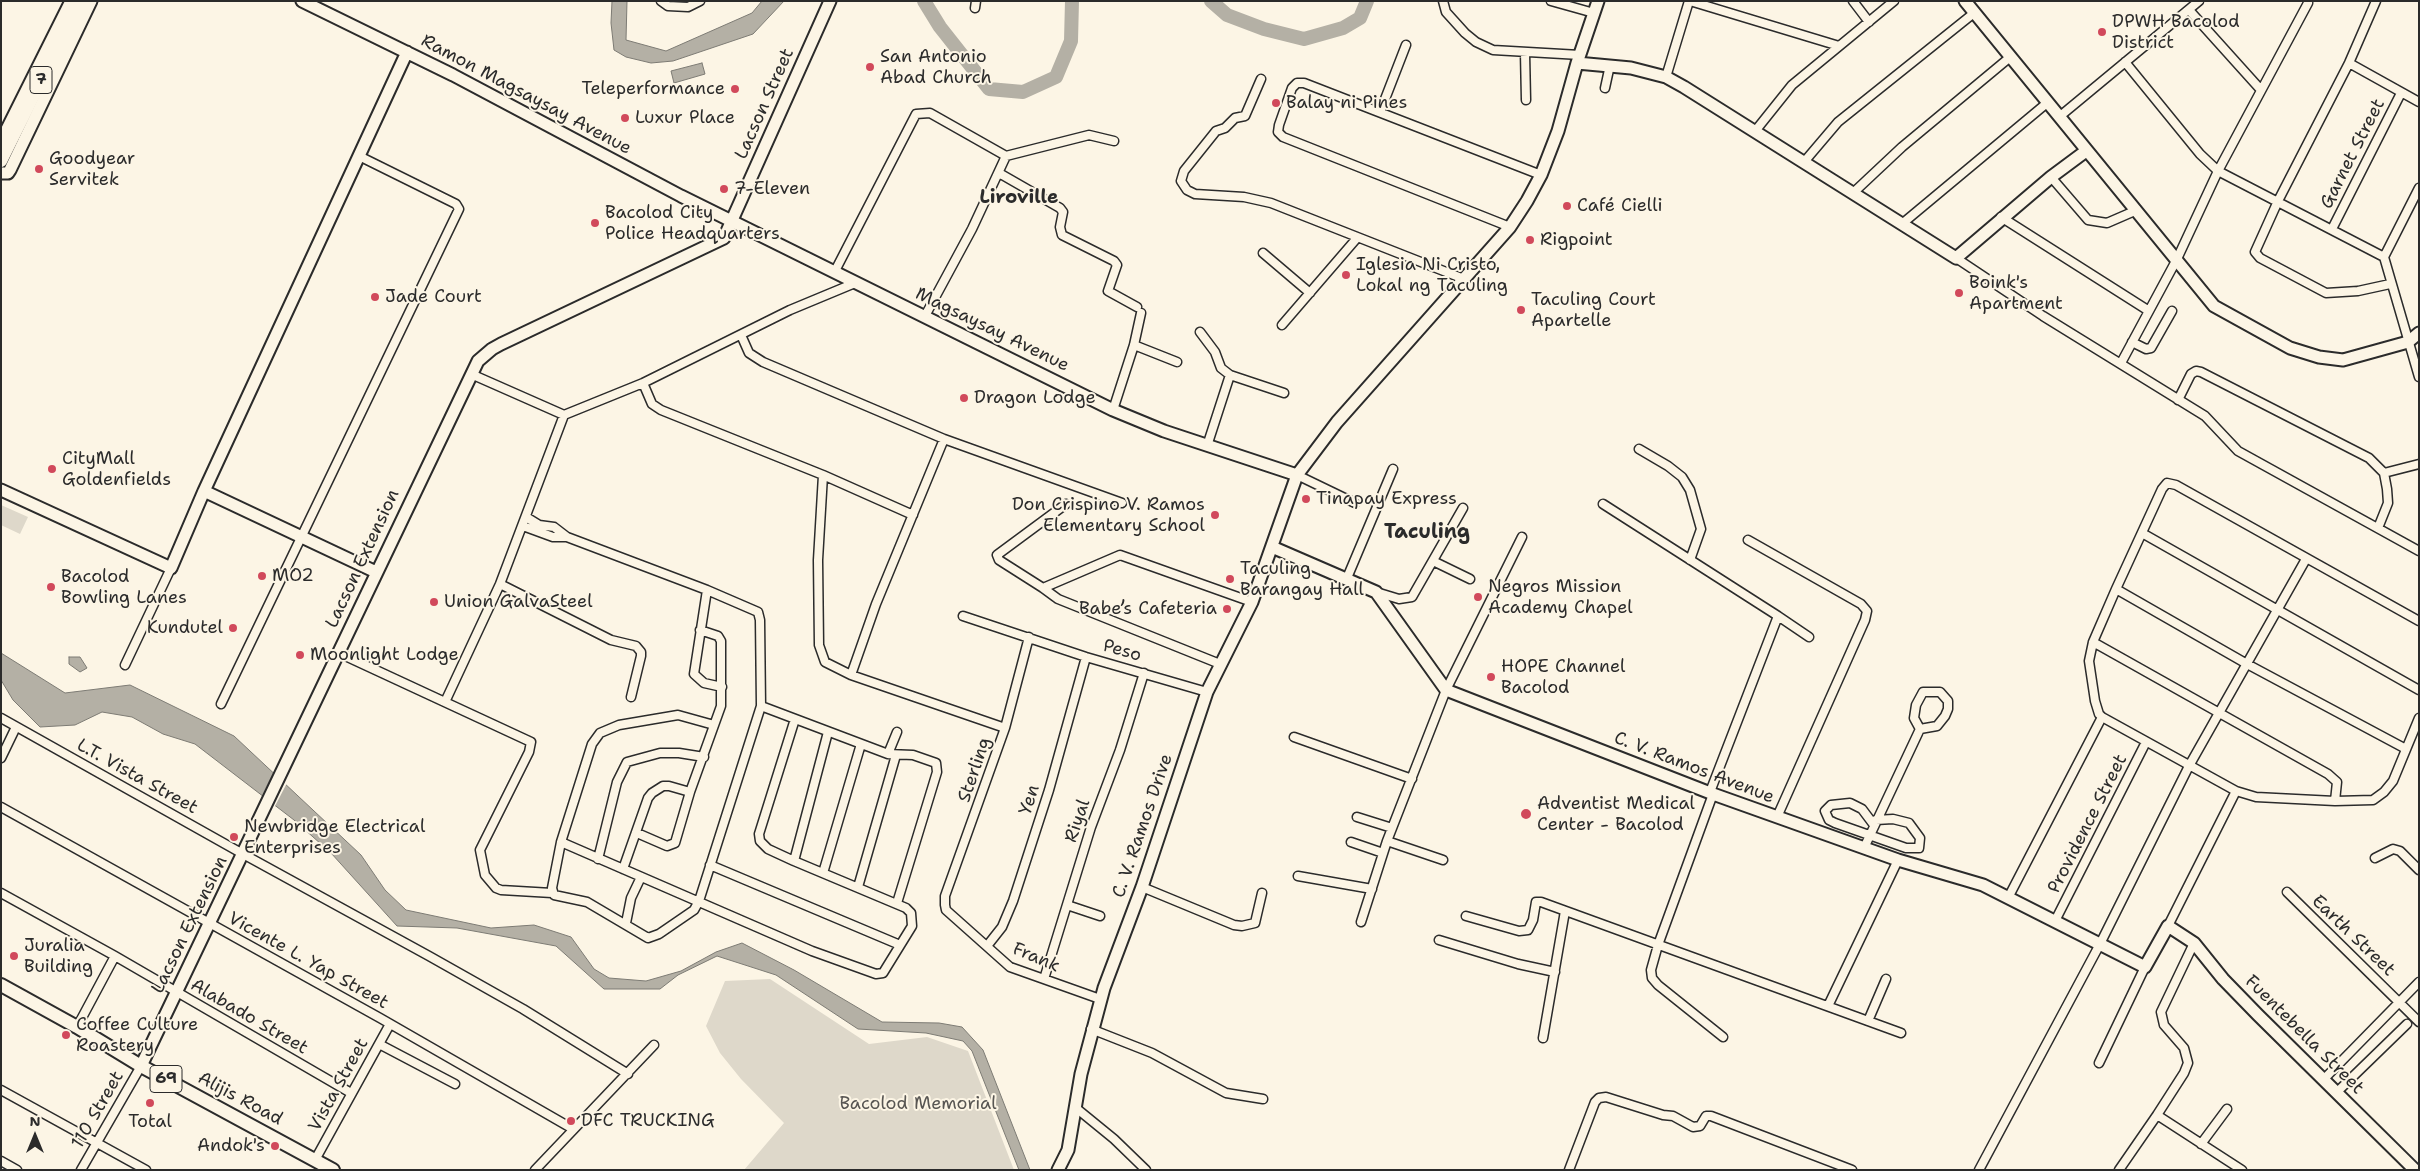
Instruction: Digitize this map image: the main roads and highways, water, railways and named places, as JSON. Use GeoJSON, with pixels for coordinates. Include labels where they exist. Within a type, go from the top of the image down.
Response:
{"type":"FeatureCollection","features":[{"type":"Feature","properties":{"kind":"main road","name":"7"},"geometry":{"type":"LineString","coordinates":[[1,161],[81,1]]}},
{"type":"Feature","properties":{"kind":"main road","name":"Alijis Road"},"geometry":{"type":"LineString","coordinates":[[1,985],[77,1026],[141,1066],[333,1170]]}},
{"type":"Feature","properties":{"kind":"waterway"},"geometry":{"type":"LineString","coordinates":[[924,1],[940,27],[989,89],[1023,92],[1056,77],[1071,41],[1072,1]]}},
{"type":"Feature","properties":{"kind":"waterway"},"geometry":{"type":"LineString","coordinates":[[1211,1],[1227,15],[1264,29],[1304,39],[1343,28],[1360,18],[1367,1]]}},
{"type":"Feature","properties":{"kind":"place","name":"DPWH Bacolod District"},"geometry":{"type":"Point","coordinates":[2102,32]}},
{"type":"Feature","properties":{"kind":"place","name":"San Antonio Abad Church"},"geometry":{"type":"Point","coordinates":[870,67]}},
{"type":"Feature","properties":{"kind":"place","name":"Teleperformance"},"geometry":{"type":"Point","coordinates":[735,89]}},
{"type":"Feature","properties":{"kind":"place","name":"Balay ni Pines"},"geometry":{"type":"Point","coordinates":[1276,103]}},
{"type":"Feature","properties":{"kind":"place","name":"Luxur Place"},"geometry":{"type":"Point","coordinates":[625,118]}},
{"type":"Feature","properties":{"kind":"place","name":"Goodyear Servitek"},"geometry":{"type":"Point","coordinates":[39,169]}},
{"type":"Feature","properties":{"kind":"place","name":"7-Eleven"},"geometry":{"type":"Point","coordinates":[724,189]}},
{"type":"Feature","properties":{"kind":"place","name":"Café Cielli"},"geometry":{"type":"Point","coordinates":[1567,206]}},
{"type":"Feature","properties":{"kind":"place","name":"Bacolod City Police Headquarters"},"geometry":{"type":"Point","coordinates":[595,223]}},
{"type":"Feature","properties":{"kind":"place","name":"Rigpoint"},"geometry":{"type":"Point","coordinates":[1530,240]}},
{"type":"Feature","properties":{"kind":"place","name":"Iglesia Ni Cristo, Lokal ng Taculing"},"geometry":{"type":"Point","coordinates":[1346,275]}},
{"type":"Feature","properties":{"kind":"place","name":"Boink's Apartment"},"geometry":{"type":"Point","coordinates":[1959,293]}},
{"type":"Feature","properties":{"kind":"place","name":"Jade Court"},"geometry":{"type":"Point","coordinates":[375,297]}},
{"type":"Feature","properties":{"kind":"place","name":"Taculing Court Apartelle"},"geometry":{"type":"Point","coordinates":[1521,310]}},
{"type":"Feature","properties":{"kind":"place","name":"Dragon Lodge"},"geometry":{"type":"Point","coordinates":[964,398]}},
{"type":"Feature","properties":{"kind":"place","name":"CityMall Goldenfields"},"geometry":{"type":"Point","coordinates":[52,469]}},
{"type":"Feature","properties":{"kind":"place","name":"Tinapay Express"},"geometry":{"type":"Point","coordinates":[1306,499]}},
{"type":"Feature","properties":{"kind":"place","name":"Don Crispino V. Ramos Elementary School"},"geometry":{"type":"Point","coordinates":[1215,515]}},
{"type":"Feature","properties":{"kind":"place","name":"MO2"},"geometry":{"type":"Point","coordinates":[262,576]}},
{"type":"Feature","properties":{"kind":"place","name":"Taculing Barangay Hall"},"geometry":{"type":"Point","coordinates":[1230,579]}},
{"type":"Feature","properties":{"kind":"place","name":"Bacolod Bowling Lanes"},"geometry":{"type":"Point","coordinates":[51,587]}},
{"type":"Feature","properties":{"kind":"place","name":"Negros Mission Academy Chapel"},"geometry":{"type":"Point","coordinates":[1478,597]}},
{"type":"Feature","properties":{"kind":"place","name":"Union GalvaSteel"},"geometry":{"type":"Point","coordinates":[434,602]}},
{"type":"Feature","properties":{"kind":"place","name":"Babe’s Cafeteria"},"geometry":{"type":"Point","coordinates":[1227,609]}},
{"type":"Feature","properties":{"kind":"place","name":"Kundutel"},"geometry":{"type":"Point","coordinates":[233,628]}},
{"type":"Feature","properties":{"kind":"place","name":"Moonlight Lodge"},"geometry":{"type":"Point","coordinates":[300,655]}},
{"type":"Feature","properties":{"kind":"place","name":"HOPE Channel Bacolod"},"geometry":{"type":"Point","coordinates":[1491,677]}},
{"type":"Feature","properties":{"kind":"place","name":"Adventist Medical Center - Bacolod"},"geometry":{"type":"Point","coordinates":[1526,814]}},
{"type":"Feature","properties":{"kind":"place","name":"Newbridge Electrical Enterprises"},"geometry":{"type":"Point","coordinates":[234,837]}},
{"type":"Feature","properties":{"kind":"place","name":"Juralia Building"},"geometry":{"type":"Point","coordinates":[14,956]}},
{"type":"Feature","properties":{"kind":"place","name":"Coffee Culture Roastery"},"geometry":{"type":"Point","coordinates":[66,1035]}},
{"type":"Feature","properties":{"kind":"place","name":"Total"},"geometry":{"type":"Point","coordinates":[150,1103]}},
{"type":"Feature","properties":{"kind":"place","name":"DFC TRUCKING"},"geometry":{"type":"Point","coordinates":[571,1121]}},
{"type":"Feature","properties":{"kind":"place","name":"Andok's"},"geometry":{"type":"Point","coordinates":[275,1146]}},
{"type":"Feature","properties":{"kind":"district","name":"Liroville"},"geometry":{"type":"Point","coordinates":[1019,198]}},
{"type":"Feature","properties":{"kind":"district","name":"Taculing"},"geometry":{"type":"Point","coordinates":[1427,533]}},
{"type":"Feature","properties":{"kind":"park label","name":"Bacolod Memorial"},"geometry":{"type":"Point","coordinates":[918,1104]}}]}
